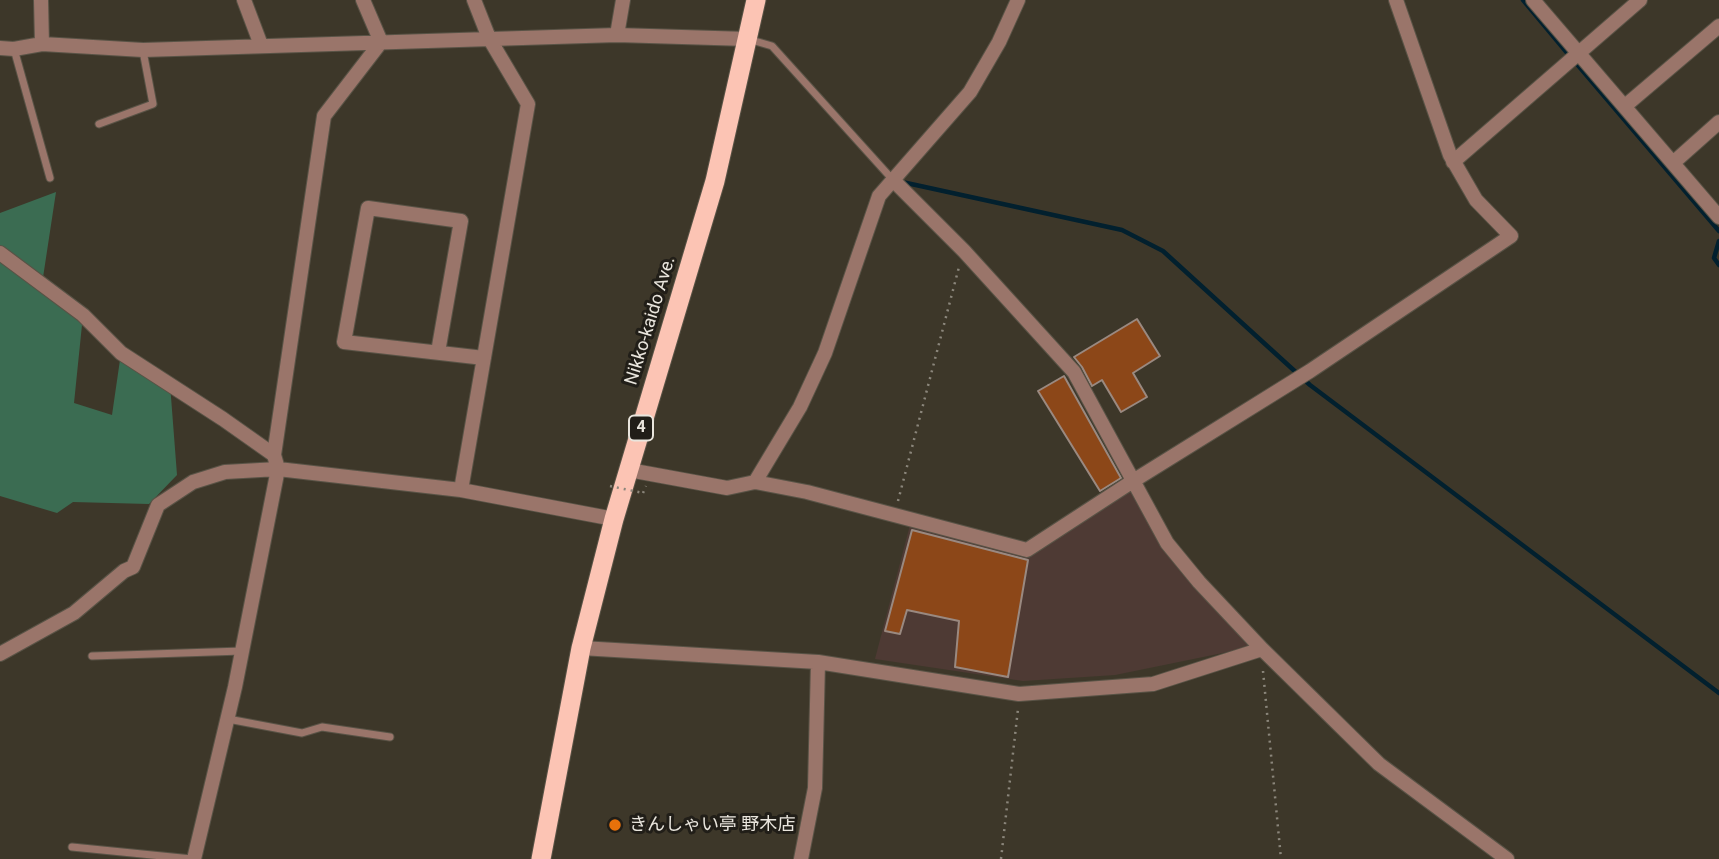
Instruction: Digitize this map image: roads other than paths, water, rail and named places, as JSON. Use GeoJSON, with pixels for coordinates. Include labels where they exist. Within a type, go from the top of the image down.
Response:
{"type":"FeatureCollection","features":[{"type":"Feature","properties":{"kind":"highway","name":"Nikko-kaido Ave."},"geometry":{"type":"LineString","coordinates":[[541,859],[581,648],[614,519],[715,181],[756,0]]}},
{"type":"Feature","properties":{"kind":"street"},"geometry":{"type":"LineString","coordinates":[[41,0],[42,44]]}},
{"type":"Feature","properties":{"kind":"street"},"geometry":{"type":"LineString","coordinates":[[244,0],[261,45]]}},
{"type":"Feature","properties":{"kind":"street"},"geometry":{"type":"LineString","coordinates":[[363,0],[381,42]]}},
{"type":"Feature","properties":{"kind":"street"},"geometry":{"type":"LineString","coordinates":[[461,490],[528,104],[489,38],[474,0]]}},
{"type":"Feature","properties":{"kind":"street"},"geometry":{"type":"LineString","coordinates":[[617,35],[623,0]]}},
{"type":"Feature","properties":{"kind":"street"},"geometry":{"type":"LineString","coordinates":[[755,482],[800,407],[825,353],[879,196],[970,92],[999,41],[1018,0]]}},
{"type":"Feature","properties":{"kind":"street"},"geometry":{"type":"LineString","coordinates":[[629,470],[727,488],[755,482],[807,492],[1027,550],[1310,371],[1511,236],[1476,200],[1453,162],[1396,0]]}},
{"type":"Feature","properties":{"kind":"street"},"geometry":{"type":"LineString","coordinates":[[1533,0],[1718,215]]}},
{"type":"Feature","properties":{"kind":"street"},"geometry":{"type":"LineString","coordinates":[[1453,162],[1636,1]]}},
{"type":"Feature","properties":{"kind":"street"},"geometry":{"type":"LineString","coordinates":[[1625,106],[1719,26]]}},
{"type":"Feature","properties":{"kind":"street"},"geometry":{"type":"LineString","coordinates":[[7,49],[42,44],[143,50],[617,35],[747,38]]}},
{"type":"Feature","properties":{"kind":"street"},"geometry":{"type":"LineString","coordinates":[[193,859],[243,651],[276,462],[324,117],[381,42]]}},
{"type":"Feature","properties":{"kind":"street"},"geometry":{"type":"LineString","coordinates":[[1673,163],[1719,122]]}},
{"type":"Feature","properties":{"kind":"street"},"geometry":{"type":"LineString","coordinates":[[894,180],[964,251],[1074,372],[1167,543],[1199,582],[1262,649],[1379,764],[1507,859]]}},
{"type":"Feature","properties":{"kind":"street"},"geometry":{"type":"LineString","coordinates":[[438,352],[461,221],[368,208],[344,342],[484,358]]}},
{"type":"Feature","properties":{"kind":"street"},"geometry":{"type":"LineString","coordinates":[[0,253],[83,315],[121,353],[223,419],[276,462]]}},
{"type":"Feature","properties":{"kind":"street"},"geometry":{"type":"LineString","coordinates":[[0,654],[74,613],[124,571],[133,567],[158,505],[193,482],[225,472],[276,462],[461,490],[614,519]]}},
{"type":"Feature","properties":{"kind":"street"},"geometry":{"type":"LineString","coordinates":[[581,648],[818,662],[1020,694],[1153,684],[1262,649]]}},
{"type":"Feature","properties":{"kind":"street"},"geometry":{"type":"LineString","coordinates":[[801,859],[815,788],[818,662]]}},
{"type":"Feature","properties":{"kind":"lane"},"geometry":{"type":"LineString","coordinates":[[747,38],[772,46],[894,180]]}},
{"type":"Feature","properties":{"kind":"lane"},"geometry":{"type":"LineString","coordinates":[[7,49],[50,178]]}},
{"type":"Feature","properties":{"kind":"lane"},"geometry":{"type":"LineString","coordinates":[[99,124],[153,104],[143,50]]}},
{"type":"Feature","properties":{"kind":"lane"},"geometry":{"type":"LineString","coordinates":[[92,656],[243,651]]}},
{"type":"Feature","properties":{"kind":"lane"},"geometry":{"type":"LineString","coordinates":[[228,719],[302,733],[322,727],[390,737]]}},
{"type":"Feature","properties":{"kind":"lane"},"geometry":{"type":"LineString","coordinates":[[72,848],[193,859]]}},
{"type":"Feature","properties":{"kind":"waterway"},"geometry":{"type":"LineString","coordinates":[[1523,0],[1568,54]]}},
{"type":"Feature","properties":{"kind":"waterway"},"geometry":{"type":"LineString","coordinates":[[1576,63],[1719,231]]}},
{"type":"Feature","properties":{"kind":"waterway"},"geometry":{"type":"LineString","coordinates":[[902,182],[1122,230],[1163,251],[1310,385],[1719,693]]}},
{"type":"Feature","properties":{"kind":"waterway"},"geometry":{"type":"LineString","coordinates":[[1719,241],[1714,258],[1719,265]]}},
{"type":"Feature","properties":{"kind":"place","name":"きんしゃい亭 野木店"},"geometry":{"type":"Point","coordinates":[615,825]}}]}
